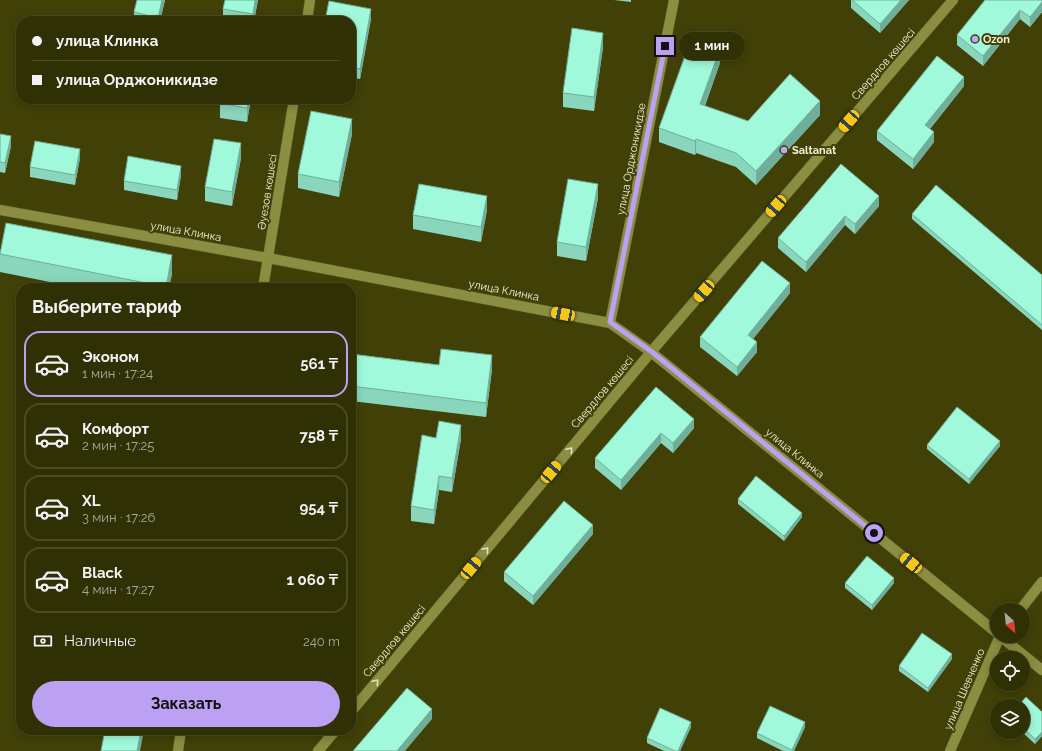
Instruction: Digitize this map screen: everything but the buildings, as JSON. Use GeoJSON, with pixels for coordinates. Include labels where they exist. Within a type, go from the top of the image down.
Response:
{"type":"FeatureCollection","features":[{"type":"Feature","properties":{"kind":"street"},"geometry":{"type":"LineString","coordinates":[[308,16],[310,0]]}},
{"type":"Feature","properties":{"kind":"street","name":"улица Орджоникидзе"},"geometry":{"type":"LineString","coordinates":[[610,322],[674,0]]}},
{"type":"Feature","properties":{"kind":"street","name":"Свердлов көшесі"},"geometry":{"type":"LineString","coordinates":[[356,706],[652,352],[953,0]]}},
{"type":"Feature","properties":{"kind":"street","name":"Әуезов көшесі"},"geometry":{"type":"LineString","coordinates":[[263,283],[293,104]]}},
{"type":"Feature","properties":{"kind":"street","name":"улица Клинка"},"geometry":{"type":"LineString","coordinates":[[0,210],[610,322],[652,352],[990,627]]}},
{"type":"Feature","properties":{"kind":"street"},"geometry":{"type":"LineString","coordinates":[[1026,603],[1042,582]]}},
{"type":"Feature","properties":{"kind":"street","name":"улица Шевченко"},"geometry":{"type":"LineString","coordinates":[[950,751],[997,643]]}},
{"type":"Feature","properties":{"kind":"street"},"geometry":{"type":"LineString","coordinates":[[1009,643],[1042,670]]}},
{"type":"Feature","properties":{"kind":"street"},"geometry":{"type":"LineString","coordinates":[[178,751],[180,735]]}},
{"type":"Feature","properties":{"kind":"street"},"geometry":{"type":"LineString","coordinates":[[318,751],[332,735]]}},
{"type":"Feature","properties":{"kind":"place","name":"Ozon"},"geometry":{"type":"Point","coordinates":[975,39]}},
{"type":"Feature","properties":{"kind":"place","name":"Saltanat"},"geometry":{"type":"Point","coordinates":[784,150]}},
{"type":"Feature","properties":{"kind":"route"},"geometry":{"type":"LineString","coordinates":[[665,46],[610,322],[652,352],[874,533]]}}]}
